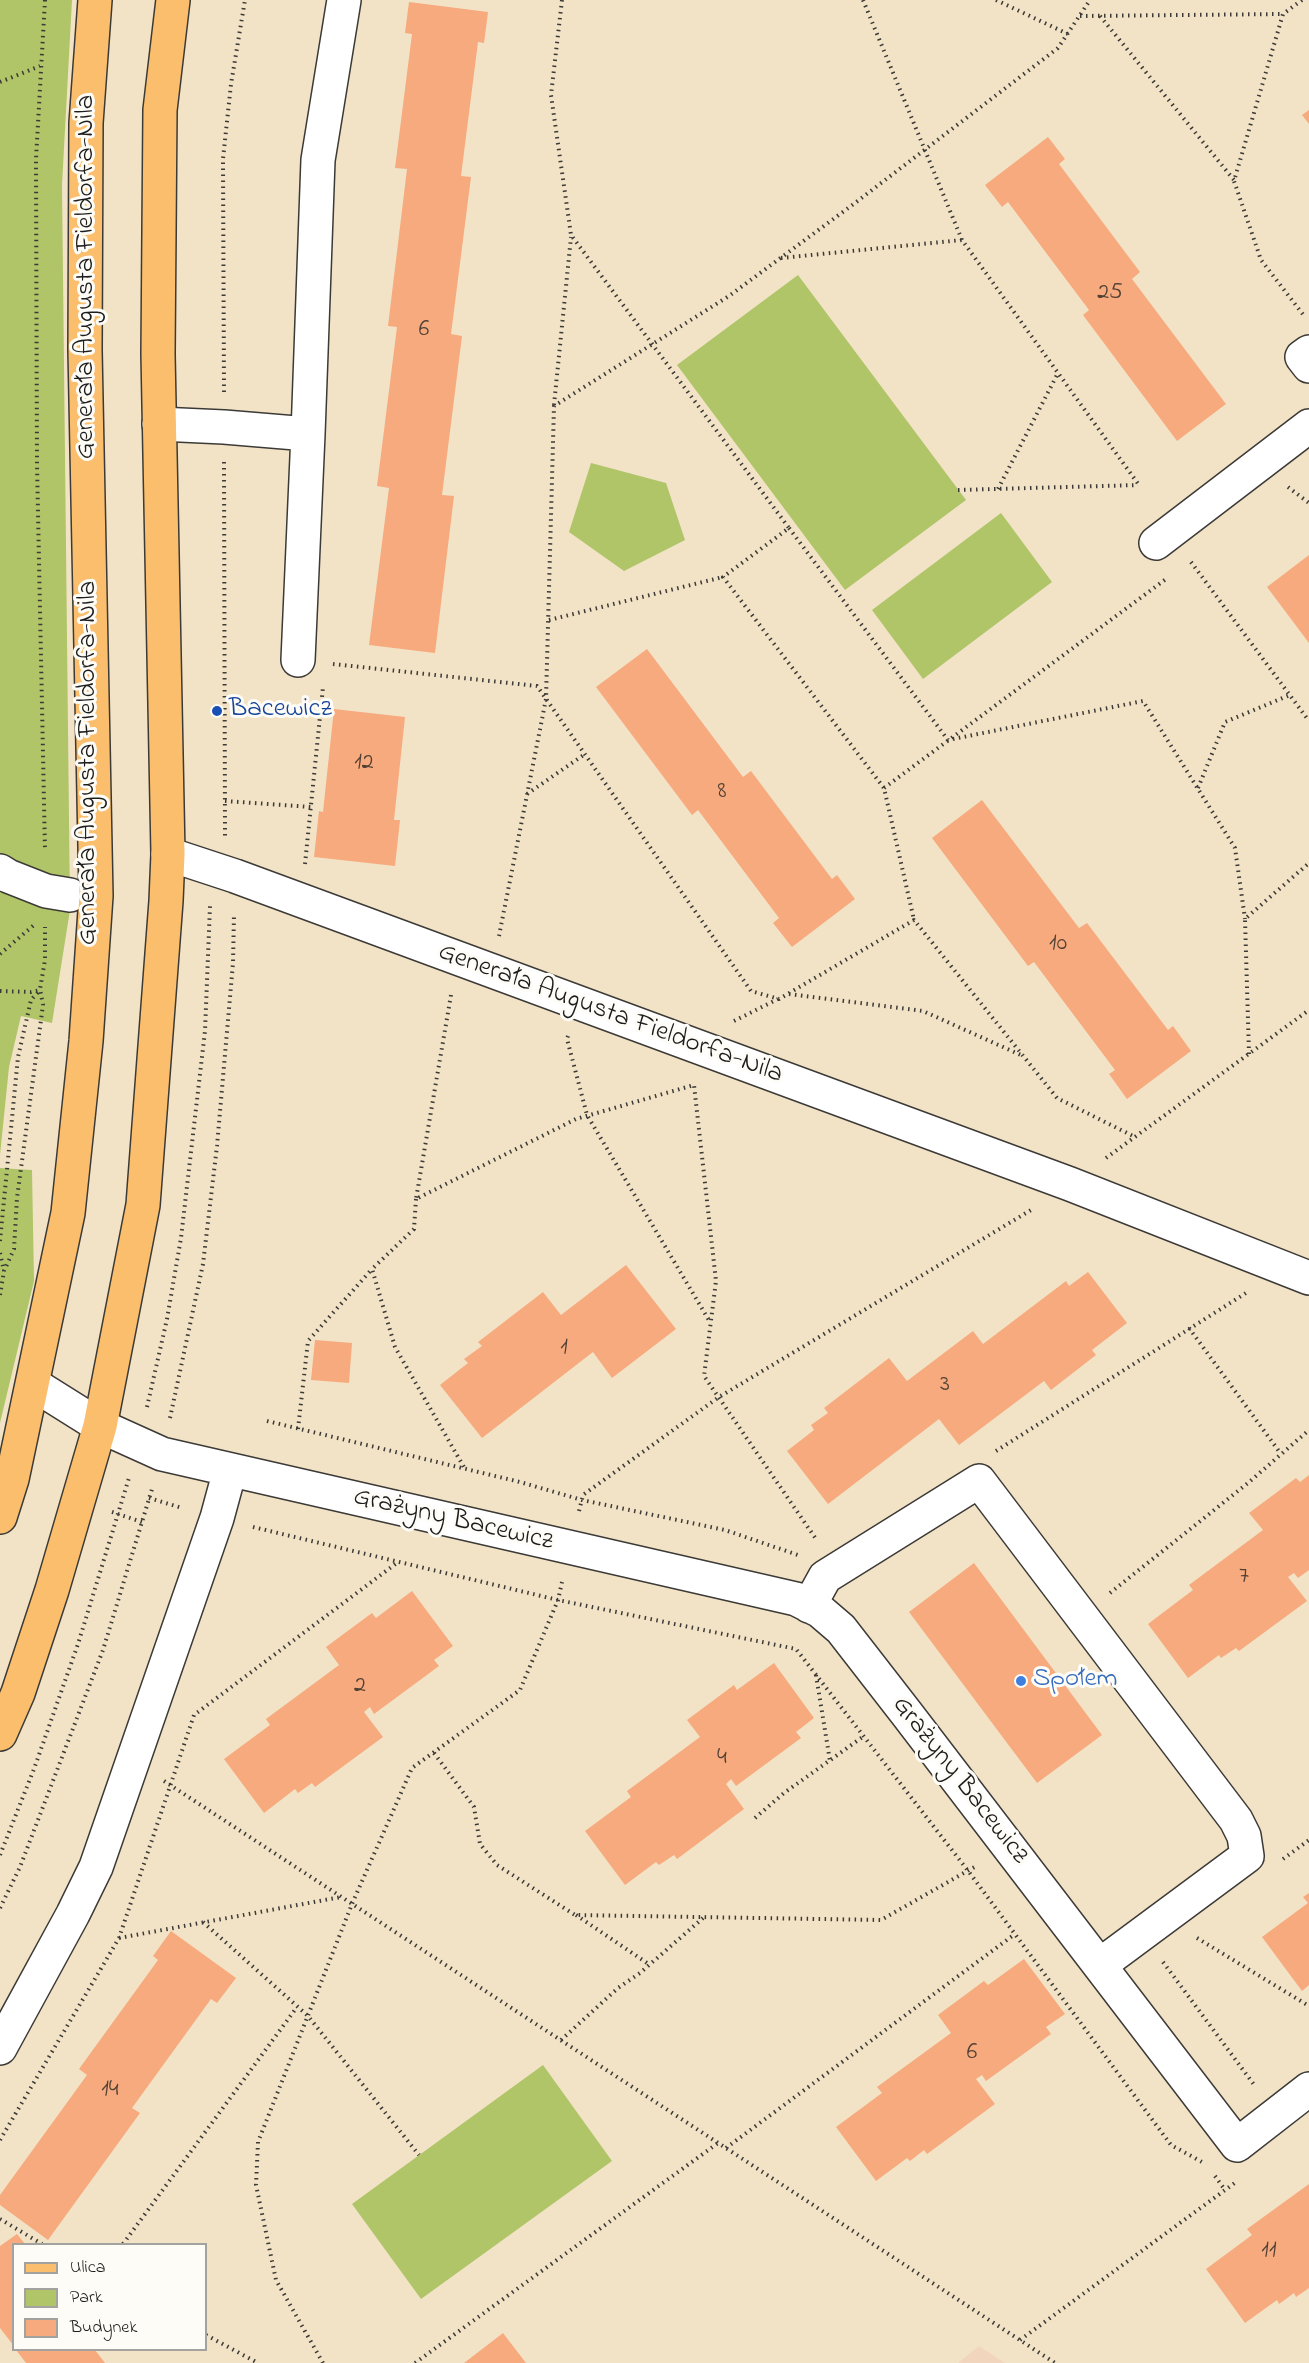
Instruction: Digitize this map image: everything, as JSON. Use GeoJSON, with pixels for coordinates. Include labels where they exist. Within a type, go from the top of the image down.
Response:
{"type":"FeatureCollection","features":[{"type":"Feature","properties":{"kind":"main road","name":"Generała Augusta Fieldorfa-Nila"},"geometry":{"type":"LineString","coordinates":[[0,1517],[12,1479],[68,1214],[86,1041],[96,896],[85,350],[86,123],[95,0]]}},
{"type":"Feature","properties":{"kind":"main road"},"geometry":{"type":"LineString","coordinates":[[0,1734],[18,1693],[52,1590],[100,1426],[144,1205],[168,854],[159,424],[160,110],[173,0]]}},
{"type":"Feature","properties":{"kind":"street"},"geometry":{"type":"LineString","coordinates":[[312,661],[308,434],[318,160],[344,0]]}},
{"type":"Feature","properties":{"kind":"street"},"geometry":{"type":"LineString","coordinates":[[1309,352],[1302,357],[1309,366]]}},
{"type":"Feature","properties":{"kind":"street"},"geometry":{"type":"LineString","coordinates":[[159,424],[308,434]]}},
{"type":"Feature","properties":{"kind":"street"},"geometry":{"type":"LineString","coordinates":[[1156,543],[1309,426]]}},
{"type":"Feature","properties":{"kind":"street","name":"Generała Augusta Fieldorfa-Nila"},"geometry":{"type":"LineString","coordinates":[[168,854],[223,872],[1061,1181],[1297,1273]]}},
{"type":"Feature","properties":{"kind":"street"},"geometry":{"type":"LineString","coordinates":[[0,871],[54,898]]}},
{"type":"Feature","properties":{"kind":"street","name":"Grażyny Bacewicz"},"geometry":{"type":"LineString","coordinates":[[33,1384],[100,1426],[162,1454],[796,1599],[820,1611],[841,1629],[1007,1843],[1100,1965],[1240,2161]]}},
{"type":"Feature","properties":{"kind":"street"},"geometry":{"type":"LineString","coordinates":[[0,2048],[96,1867],[218,1518],[230,1470]]}},
{"type":"Feature","properties":{"kind":"street"},"geometry":{"type":"LineString","coordinates":[[809,1606],[825,1577],[979,1481],[1236,1820],[1244,1836],[1247,1856],[1100,1965]]}},
{"type":"Feature","properties":{"kind":"street"},"geometry":{"type":"LineString","coordinates":[[1240,2161],[1277,2115],[1309,2089]]}},
{"type":"Feature","properties":{"kind":"path"},"geometry":{"type":"LineString","coordinates":[[0,1295],[4,1272],[14,1249],[17,1198],[43,1005],[40,990],[54,898],[37,455],[36,159],[45,0]]}},
{"type":"Feature","properties":{"kind":"path"},"geometry":{"type":"LineString","coordinates":[[224,397],[223,159],[231,84],[245,0]]}},
{"type":"Feature","properties":{"kind":"path"},"geometry":{"type":"LineString","coordinates":[[492,971],[546,699],[554,406],[571,235],[551,95],[562,0]]}},
{"type":"Feature","properties":{"kind":"path"},"geometry":{"type":"LineString","coordinates":[[863,0],[962,240],[1139,485],[958,490]]}},
{"type":"Feature","properties":{"kind":"path"},"geometry":{"type":"LineString","coordinates":[[996,0],[1068,34]]}},
{"type":"Feature","properties":{"kind":"path"},"geometry":{"type":"LineString","coordinates":[[554,406],[729,296],[925,149],[1058,48],[1090,0]]}},
{"type":"Feature","properties":{"kind":"path"},"geometry":{"type":"LineString","coordinates":[[1079,16],[1283,14],[1302,0]]}},
{"type":"Feature","properties":{"kind":"path"},"geometry":{"type":"LineString","coordinates":[[1234,181],[1283,14]]}},
{"type":"Feature","properties":{"kind":"path"},"geometry":{"type":"LineString","coordinates":[[1100,16],[1234,181],[1261,260],[1309,322]]}},
{"type":"Feature","properties":{"kind":"path"},"geometry":{"type":"LineString","coordinates":[[0,82],[40,66]]}},
{"type":"Feature","properties":{"kind":"path"},"geometry":{"type":"LineString","coordinates":[[571,235],[948,740]]}},
{"type":"Feature","properties":{"kind":"path"},"geometry":{"type":"LineString","coordinates":[[780,258],[962,240]]}},
{"type":"Feature","properties":{"kind":"path"},"geometry":{"type":"LineString","coordinates":[[998,489],[1058,373]]}},
{"type":"Feature","properties":{"kind":"path"},"geometry":{"type":"LineString","coordinates":[[145,1414],[167,1319],[181,1238],[223,872],[225,838],[224,459]]}},
{"type":"Feature","properties":{"kind":"path"},"geometry":{"type":"LineString","coordinates":[[549,620],[723,577],[789,528]]}},
{"type":"Feature","properties":{"kind":"path"},"geometry":{"type":"LineString","coordinates":[[1181,568],[1191,561],[1309,721]]}},
{"type":"Feature","properties":{"kind":"path"},"geometry":{"type":"LineString","coordinates":[[884,788],[1172,575]]}},
{"type":"Feature","properties":{"kind":"path"},"geometry":{"type":"LineString","coordinates":[[723,577],[884,788],[914,920],[1057,1098],[1135,1137]]}},
{"type":"Feature","properties":{"kind":"path"},"geometry":{"type":"LineString","coordinates":[[312,661],[537,686],[751,991],[779,999],[914,920]]}},
{"type":"Feature","properties":{"kind":"path"},"geometry":{"type":"LineString","coordinates":[[301,901],[323,685]]}},
{"type":"Feature","properties":{"kind":"path"},"geometry":{"type":"LineString","coordinates":[[1198,789],[1225,722],[1290,695]]}},
{"type":"Feature","properties":{"kind":"path"},"geometry":{"type":"LineString","coordinates":[[948,740],[1143,701],[1235,848],[1245,919],[1249,1054]]}},
{"type":"Feature","properties":{"kind":"path"},"geometry":{"type":"LineString","coordinates":[[527,794],[585,754]]}},
{"type":"Feature","properties":{"kind":"path"},"geometry":{"type":"LineString","coordinates":[[225,801],[311,807]]}},
{"type":"Feature","properties":{"kind":"path"},"geometry":{"type":"LineString","coordinates":[[1245,919],[1309,863]]}},
{"type":"Feature","properties":{"kind":"path"},"geometry":{"type":"LineString","coordinates":[[169,1425],[203,1264],[217,1146],[233,963],[223,872]]}},
{"type":"Feature","properties":{"kind":"path"},"geometry":{"type":"LineString","coordinates":[[0,954],[37,922],[54,898]]}},
{"type":"Feature","properties":{"kind":"path"},"geometry":{"type":"LineString","coordinates":[[298,1429],[308,1341],[372,1269],[414,1229],[416,1199],[459,959]]}},
{"type":"Feature","properties":{"kind":"path"},"geometry":{"type":"LineString","coordinates":[[0,991],[40,990]]}},
{"type":"Feature","properties":{"kind":"path"},"geometry":{"type":"LineString","coordinates":[[0,1241],[18,1057],[31,1000],[40,990]]}},
{"type":"Feature","properties":{"kind":"path"},"geometry":{"type":"LineString","coordinates":[[788,993],[923,1011],[1024,1056]]}},
{"type":"Feature","properties":{"kind":"path"},"geometry":{"type":"LineString","coordinates":[[580,1004],[567,1039],[587,1115],[711,1323]]}},
{"type":"Feature","properties":{"kind":"path"},"geometry":{"type":"LineString","coordinates":[[583,1495],[719,1397],[1024,1214],[1061,1181],[1135,1137],[1309,1010]]}},
{"type":"Feature","properties":{"kind":"path"},"geometry":{"type":"LineString","coordinates":[[416,1199],[576,1119],[694,1085],[716,1281],[704,1376],[822,1548]]}},
{"type":"Feature","properties":{"kind":"path"},"geometry":{"type":"LineString","coordinates":[[0,1253],[4,1272]]}},
{"type":"Feature","properties":{"kind":"path"},"geometry":{"type":"LineString","coordinates":[[372,1269],[395,1347],[466,1470]]}},
{"type":"Feature","properties":{"kind":"path"},"geometry":{"type":"LineString","coordinates":[[989,1455],[1189,1329],[1297,1273]]}},
{"type":"Feature","properties":{"kind":"path"},"geometry":{"type":"LineString","coordinates":[[1189,1329],[1281,1454]]}},
{"type":"Feature","properties":{"kind":"path"},"geometry":{"type":"LineString","coordinates":[[267,1421],[582,1500],[725,1530],[809,1559]]}},
{"type":"Feature","properties":{"kind":"path"},"geometry":{"type":"LineString","coordinates":[[1105,1597],[1248,1483],[1309,1430]]}},
{"type":"Feature","properties":{"kind":"path"},"geometry":{"type":"LineString","coordinates":[[0,1908],[20,1867],[104,1650],[154,1480]]}},
{"type":"Feature","properties":{"kind":"path"},"geometry":{"type":"LineString","coordinates":[[149,1498],[218,1518],[558,1599],[796,1649],[969,1872],[1172,2145],[1208,2166]]}},
{"type":"Feature","properties":{"kind":"path"},"geometry":{"type":"LineString","coordinates":[[110,1512],[142,1522]]}},
{"type":"Feature","properties":{"kind":"path"},"geometry":{"type":"LineString","coordinates":[[322,2363],[276,2280],[256,2185],[258,2142],[352,1904],[412,1768],[520,1690],[558,1599],[570,1548]]}},
{"type":"Feature","properties":{"kind":"path"},"geometry":{"type":"LineString","coordinates":[[0,2140],[118,1938],[194,1715],[399,1561]]}},
{"type":"Feature","properties":{"kind":"path"},"geometry":{"type":"LineString","coordinates":[[816,1674],[830,1761]]}},
{"type":"Feature","properties":{"kind":"path"},"geometry":{"type":"LineString","coordinates":[[754,1818],[784,1793],[864,1736]]}},
{"type":"Feature","properties":{"kind":"path"},"geometry":{"type":"LineString","coordinates":[[434,1752],[474,1807],[480,1844],[496,1865],[650,1965]]}},
{"type":"Feature","properties":{"kind":"path"},"geometry":{"type":"LineString","coordinates":[[133,1761],[1055,2363]]}},
{"type":"Feature","properties":{"kind":"path"},"geometry":{"type":"LineString","coordinates":[[1280,1861],[1309,1840]]}},
{"type":"Feature","properties":{"kind":"path"},"geometry":{"type":"LineString","coordinates":[[575,1915],[880,1920],[969,1872],[1007,1843]]}},
{"type":"Feature","properties":{"kind":"path"},"geometry":{"type":"LineString","coordinates":[[118,1938],[341,1897]]}},
{"type":"Feature","properties":{"kind":"path"},"geometry":{"type":"LineString","coordinates":[[561,2040],[618,1988],[650,1965],[704,1917]]}},
{"type":"Feature","properties":{"kind":"path"},"geometry":{"type":"LineString","coordinates":[[203,1923],[308,2016],[419,2155]]}},
{"type":"Feature","properties":{"kind":"path"},"geometry":{"type":"LineString","coordinates":[[726,2148],[1015,1934]]}},
{"type":"Feature","properties":{"kind":"path"},"geometry":{"type":"LineString","coordinates":[[1195,1937],[1309,2006]]}},
{"type":"Feature","properties":{"kind":"path"},"geometry":{"type":"LineString","coordinates":[[1163,1962],[1277,2115]]}},
{"type":"Feature","properties":{"kind":"path"},"geometry":{"type":"LineString","coordinates":[[124,2243],[297,2007]]}},
{"type":"Feature","properties":{"kind":"path"},"geometry":{"type":"LineString","coordinates":[[415,2363],[718,2143]]}},
{"type":"Feature","properties":{"kind":"path"},"geometry":{"type":"LineString","coordinates":[[1020,2340],[1225,2190],[1240,2161]]}},
{"type":"Feature","properties":{"kind":"path"},"geometry":{"type":"LineString","coordinates":[[1214,2174],[1225,2190]]}},
{"type":"Feature","properties":{"kind":"path"},"geometry":{"type":"LineString","coordinates":[[0,2219],[40,2243]]}},
{"type":"Feature","properties":{"kind":"path"},"geometry":{"type":"LineString","coordinates":[[207,2336],[258,2363]]}},
{"type":"Feature","properties":{"kind":"shaded area"},"geometry":{"type":"Polygon","coordinates":[[[979,2346],[1005,2363],[958,2363],[979,2346]]]}},
{"type":"Feature","properties":{"kind":"green space"},"geometry":{"type":"Polygon","coordinates":[[[0,0],[72,0],[62,185],[70,910],[52,1023],[21,1016],[9,1067],[0,1155],[0,0]]]}},
{"type":"Feature","properties":{"kind":"green space"},"geometry":{"type":"Polygon","coordinates":[[[798,275],[966,500],[845,590],[677,365],[798,275]]]}},
{"type":"Feature","properties":{"kind":"green space"},"geometry":{"type":"Polygon","coordinates":[[[591,463],[666,483],[685,540],[624,571],[569,532],[591,463]]]}},
{"type":"Feature","properties":{"kind":"green space"},"geometry":{"type":"Polygon","coordinates":[[[1001,513],[1052,582],[923,679],[872,610],[1001,513]]]}},
{"type":"Feature","properties":{"kind":"green space"},"geometry":{"type":"Polygon","coordinates":[[[0,1168],[32,1170],[34,1281],[0,1423],[0,1168]]]}},
{"type":"Feature","properties":{"kind":"green space"},"geometry":{"type":"Polygon","coordinates":[[[543,2065],[612,2161],[421,2299],[352,2204],[543,2065]]]}},
{"type":"Feature","properties":{"kind":"building"},"geometry":{"type":"Polygon","coordinates":[[[409,2],[488,12],[484,43],[478,42],[461,176],[471,177],[451,334],[462,336],[442,495],[454,496],[435,653],[369,645],[389,488],[377,486],[397,327],[388,326],[407,169],[395,168],[412,34],[405,33],[409,2]]]}},
{"type":"Feature","properties":{"kind":"building"},"geometry":{"type":"Polygon","coordinates":[[[1309,110],[1309,124],[1302,115],[1309,110]]]}},
{"type":"Feature","properties":{"kind":"building"},"geometry":{"type":"Polygon","coordinates":[[[1048,137],[1065,159],[1059,164],[1140,272],[1132,279],[1226,404],[1177,441],[1083,315],[1089,310],[1008,202],[1002,207],[985,185],[1048,137]]]}},
{"type":"Feature","properties":{"kind":"building"},"geometry":{"type":"Polygon","coordinates":[[[1309,555],[1309,643],[1267,587],[1309,555]]]}},
{"type":"Feature","properties":{"kind":"building"},"geometry":{"type":"Polygon","coordinates":[[[647,649],[743,777],[751,771],[832,879],[837,875],[855,899],[792,947],[773,923],[779,918],[698,810],[692,815],[596,687],[647,649]]]}},
{"type":"Feature","properties":{"kind":"building"},"geometry":{"type":"Polygon","coordinates":[[[334,709],[405,717],[394,820],[400,820],[395,866],[314,857],[319,811],[323,812],[334,709]]]}},
{"type":"Feature","properties":{"kind":"building"},"geometry":{"type":"Polygon","coordinates":[[[982,800],[1079,928],[1087,923],[1168,1030],[1173,1026],[1191,1051],[1127,1099],[1109,1074],[1115,1070],[1034,962],[1028,966],[932,838],[982,800]]]}},
{"type":"Feature","properties":{"kind":"building"},"geometry":{"type":"Polygon","coordinates":[[[626,1265],[676,1329],[612,1378],[593,1352],[482,1438],[440,1385],[468,1363],[464,1359],[482,1346],[478,1342],[543,1292],[561,1315],[626,1265]]]}},
{"type":"Feature","properties":{"kind":"building"},"geometry":{"type":"Polygon","coordinates":[[[1088,1272],[1127,1323],[1092,1350],[1096,1355],[1051,1390],[1044,1381],[959,1445],[939,1419],[828,1504],[787,1451],[814,1430],[811,1425],[828,1413],[824,1408],[889,1358],[907,1381],[973,1331],[983,1344],[1066,1281],[1069,1286],[1088,1272]]]}},
{"type":"Feature","properties":{"kind":"building"},"geometry":{"type":"Polygon","coordinates":[[[315,1340],[352,1343],[349,1383],[311,1380],[315,1340]]]}},
{"type":"Feature","properties":{"kind":"building"},"geometry":{"type":"Polygon","coordinates":[[[1309,1475],[1309,1570],[1298,1578],[1294,1573],[1288,1577],[1307,1601],[1239,1651],[1236,1648],[1221,1658],[1219,1655],[1188,1678],[1148,1624],[1193,1590],[1189,1585],[1263,1530],[1249,1513],[1296,1478],[1300,1482],[1309,1475]]]}},
{"type":"Feature","properties":{"kind":"building"},"geometry":{"type":"Polygon","coordinates":[[[974,1563],[1102,1735],[1037,1783],[909,1612],[974,1563]]]}},
{"type":"Feature","properties":{"kind":"building"},"geometry":{"type":"Polygon","coordinates":[[[412,1591],[453,1646],[434,1660],[439,1666],[374,1714],[370,1707],[364,1712],[383,1737],[315,1787],[312,1783],[298,1793],[295,1789],[264,1813],[224,1759],[270,1725],[266,1719],[339,1665],[326,1647],[372,1613],[376,1618],[412,1591]]]}},
{"type":"Feature","properties":{"kind":"building"},"geometry":{"type":"Polygon","coordinates":[[[774,1663],[814,1718],[796,1732],[801,1738],[736,1786],[731,1779],[726,1784],[744,1809],[677,1859],[674,1855],[659,1865],[656,1862],[625,1885],[585,1831],[631,1797],[627,1791],[700,1737],[687,1720],[734,1685],[737,1690],[774,1663]]]}},
{"type":"Feature","properties":{"kind":"building"},"geometry":{"type":"Polygon","coordinates":[[[1309,1893],[1309,1985],[1302,1991],[1262,1937],[1308,1903],[1303,1897],[1309,1893]]]}},
{"type":"Feature","properties":{"kind":"building"},"geometry":{"type":"Polygon","coordinates":[[[171,1931],[236,1978],[217,2003],[211,1999],[132,2108],[140,2113],[48,2240],[0,2205],[0,2195],[87,2075],[79,2069],[158,1960],[153,1956],[171,1931]]]}},
{"type":"Feature","properties":{"kind":"building"},"geometry":{"type":"Polygon","coordinates":[[[1024,1959],[1065,2014],[1046,2027],[1051,2034],[986,2081],[982,2075],[976,2079],[995,2104],[927,2154],[924,2150],[910,2161],[907,2158],[876,2181],[836,2127],[882,2093],[877,2087],[951,2033],[938,2015],[984,1981],[988,1985],[1024,1959]]]}},
{"type":"Feature","properties":{"kind":"building"},"geometry":{"type":"Polygon","coordinates":[[[1309,2184],[1309,2288],[1296,2297],[1294,2293],[1279,2304],[1277,2300],[1245,2323],[1206,2269],[1252,2235],[1247,2229],[1309,2184]]]}},
{"type":"Feature","properties":{"kind":"building"},"geometry":{"type":"Polygon","coordinates":[[[17,2234],[24,2243],[12,2243],[12,2343],[0,2328],[0,2246],[17,2234]]]}},
{"type":"Feature","properties":{"kind":"building"},"geometry":{"type":"Polygon","coordinates":[[[503,2333],[526,2363],[464,2363],[503,2333]]]}},
{"type":"Feature","properties":{"kind":"building"},"geometry":{"type":"Polygon","coordinates":[[[17,2351],[96,2351],[105,2363],[26,2363],[17,2351]]]}},
{"type":"Feature","properties":{"kind":"place","name":"Bacewicz"},"geometry":{"type":"Point","coordinates":[217,711]}},
{"type":"Feature","properties":{"kind":"place","name":"Społem"},"geometry":{"type":"Point","coordinates":[1021,1681]}}]}
